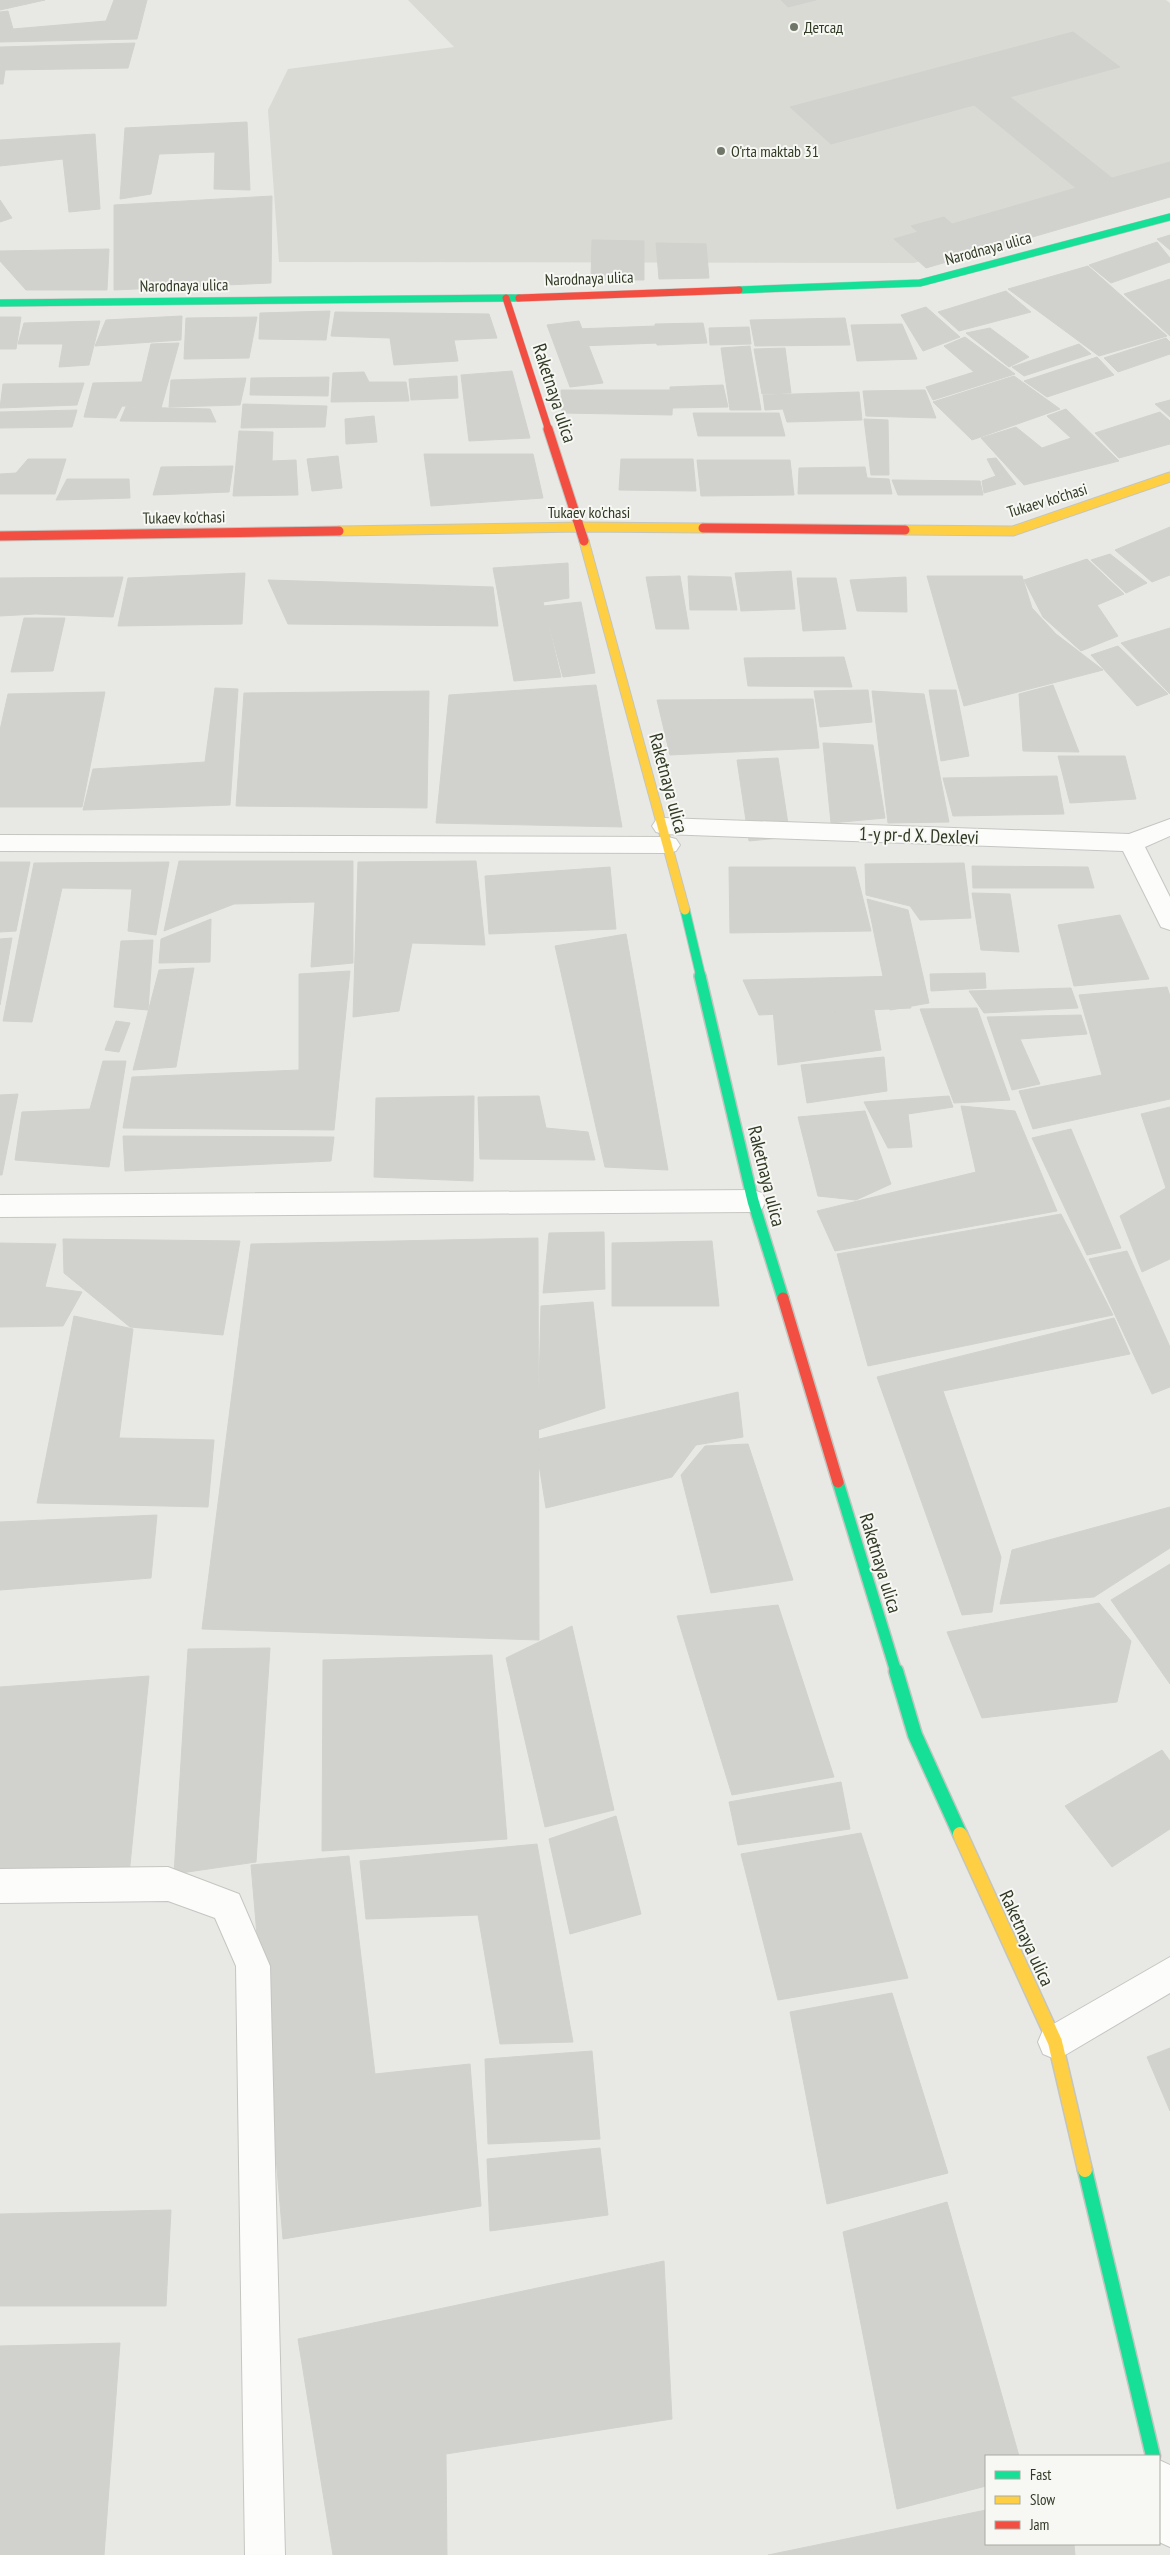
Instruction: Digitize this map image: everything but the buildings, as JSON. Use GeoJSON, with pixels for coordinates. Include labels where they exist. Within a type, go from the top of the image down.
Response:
{"type":"FeatureCollection","features":[{"type":"Feature","properties":{"kind":"street","name":"Narodnaya ulica"},"geometry":{"type":"LineString","coordinates":[[0,303],[506,298],[920,283],[1170,217]]}},
{"type":"Feature","properties":{"kind":"street","name":"Raketnaya ulica"},"geometry":{"type":"LineString","coordinates":[[506,298],[580,527],[666,835],[704,983],[754,1201],[915,1735],[1055,2042],[1153,2455]]}},
{"type":"Feature","properties":{"kind":"street","name":"Tukaev ko'chasi"},"geometry":{"type":"LineString","coordinates":[[0,536],[580,527],[1014,531],[1170,477]]}},
{"type":"Feature","properties":{"kind":"street","name":"1-y pr-d X. Dexlevi"},"geometry":{"type":"LineString","coordinates":[[0,842],[666,835],[1131,842],[1170,827]]}},
{"type":"Feature","properties":{"kind":"street"},"geometry":{"type":"LineString","coordinates":[[1131,842],[1170,921]]}},
{"type":"Feature","properties":{"kind":"street"},"geometry":{"type":"LineString","coordinates":[[0,1206],[754,1201]]}},
{"type":"Feature","properties":{"kind":"street"},"geometry":{"type":"LineString","coordinates":[[0,1886],[168,1884],[227,1906],[253,1966],[265,2555]]}},
{"type":"Feature","properties":{"kind":"street"},"geometry":{"type":"LineString","coordinates":[[1055,2042],[1170,1974]]}},
{"type":"Feature","properties":{"kind":"street"},"geometry":{"type":"LineString","coordinates":[[1160,2484],[1170,2527]]}},
{"type":"Feature","properties":{"kind":"shaded area","name":"O'rta maktab 31"},"geometry":{"type":"Polygon","coordinates":[[[408,0],[1166,0],[1170,3],[1170,192],[914,263],[279,262],[268,110],[288,69],[454,47],[408,0]]]}},
{"type":"Feature","properties":{"kind":"traffic: fast"},"geometry":{"type":"LineString","coordinates":[[739,290],[920,283],[1170,217]]}},
{"type":"Feature","properties":{"kind":"traffic: fast"},"geometry":{"type":"LineString","coordinates":[[0,303],[519,298]]}},
{"type":"Feature","properties":{"kind":"traffic: fast"},"geometry":{"type":"LineString","coordinates":[[685,910],[753,1201],[783,1298]]}},
{"type":"Feature","properties":{"kind":"traffic: fast"},"geometry":{"type":"LineString","coordinates":[[838,1482],[915,1735],[960,1834]]}},
{"type":"Feature","properties":{"kind":"traffic: fast"},"geometry":{"type":"LineString","coordinates":[[1085,2170],[1153,2455]]}},
{"type":"Feature","properties":{"kind":"traffic: slow"},"geometry":{"type":"LineString","coordinates":[[905,530],[1013,531],[1170,477]]}},
{"type":"Feature","properties":{"kind":"traffic: slow"},"geometry":{"type":"LineString","coordinates":[[339,531],[580,527],[703,528]]}},
{"type":"Feature","properties":{"kind":"traffic: slow"},"geometry":{"type":"LineString","coordinates":[[584,541],[685,910]]}},
{"type":"Feature","properties":{"kind":"traffic: slow"},"geometry":{"type":"LineString","coordinates":[[960,1834],[1055,2042],[1085,2170]]}},
{"type":"Feature","properties":{"kind":"traffic: jam"},"geometry":{"type":"LineString","coordinates":[[519,298],[739,290]]}},
{"type":"Feature","properties":{"kind":"traffic: jam"},"geometry":{"type":"LineString","coordinates":[[506,298],[584,541]]}},
{"type":"Feature","properties":{"kind":"traffic: jam"},"geometry":{"type":"LineString","coordinates":[[703,528],[905,530]]}},
{"type":"Feature","properties":{"kind":"traffic: jam"},"geometry":{"type":"LineString","coordinates":[[0,536],[339,531]]}},
{"type":"Feature","properties":{"kind":"traffic: jam"},"geometry":{"type":"LineString","coordinates":[[783,1298],[838,1482]]}},
{"type":"Feature","properties":{"kind":"place","name":"Детсад"},"geometry":{"type":"Point","coordinates":[794,27]}},
{"type":"Feature","properties":{"kind":"place","name":"O'rta maktab 31"},"geometry":{"type":"Point","coordinates":[721,151]}}]}
